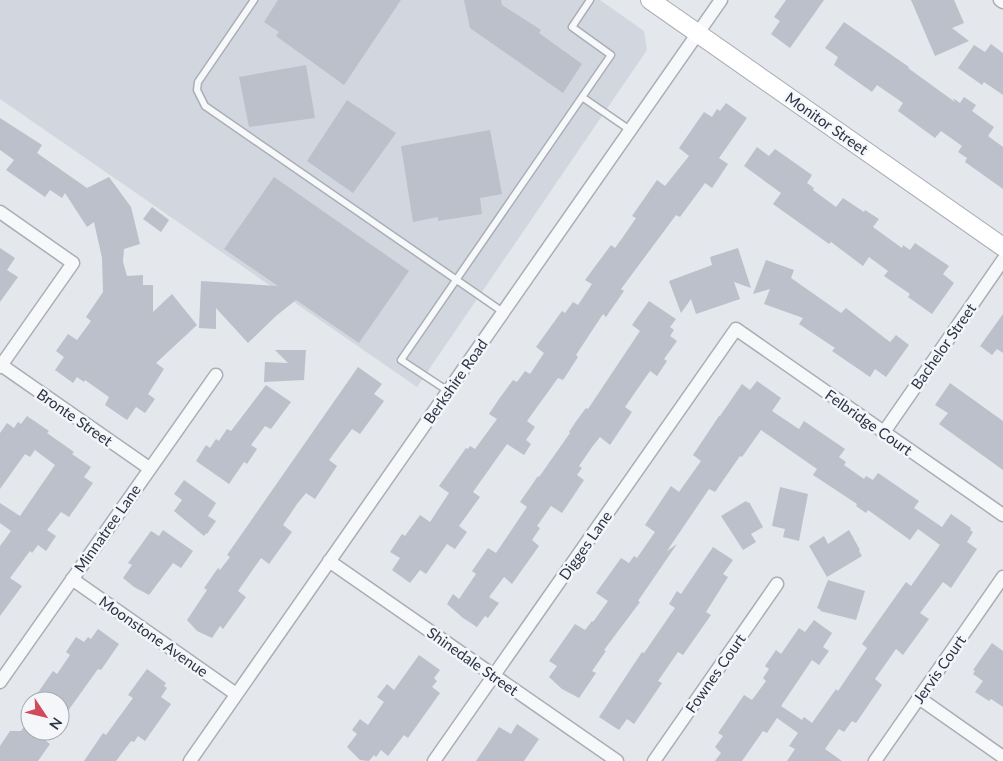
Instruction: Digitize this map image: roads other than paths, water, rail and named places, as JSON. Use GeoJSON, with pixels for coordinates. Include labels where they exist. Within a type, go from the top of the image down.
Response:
{"type":"FeatureCollection","features":[{"type":"Feature","properties":{"kind":"street","name":"Monitor Street"},"geometry":{"type":"LineString","coordinates":[[650,0],[1003,247]]}},
{"type":"Feature","properties":{"kind":"street","name":"Berkshire Road"},"geometry":{"type":"LineString","coordinates":[[190,761],[721,0]]}},
{"type":"Feature","properties":{"kind":"street"},"geometry":{"type":"LineString","coordinates":[[0,212],[73,263],[1,366]]}},
{"type":"Feature","properties":{"kind":"street","name":"Bachelor Street"},"geometry":{"type":"LineString","coordinates":[[884,432],[1003,260]]}},
{"type":"Feature","properties":{"kind":"street","name":"Felbridge Court"},"geometry":{"type":"LineString","coordinates":[[736,329],[1003,515]]}},
{"type":"Feature","properties":{"kind":"street","name":"Digges Lane"},"geometry":{"type":"LineString","coordinates":[[434,761],[736,329]]}},
{"type":"Feature","properties":{"kind":"street","name":"Bronte Street"},"geometry":{"type":"LineString","coordinates":[[1,366],[149,468]]}},
{"type":"Feature","properties":{"kind":"street","name":"Minnatree Lane"},"geometry":{"type":"LineString","coordinates":[[0,682],[216,375]]}},
{"type":"Feature","properties":{"kind":"street","name":"Shinedale Street"},"geometry":{"type":"LineString","coordinates":[[329,561],[617,761]]}},
{"type":"Feature","properties":{"kind":"street","name":"Jervis Court"},"geometry":{"type":"LineString","coordinates":[[875,761],[1003,577]]}},
{"type":"Feature","properties":{"kind":"street","name":"Moonstone Avenue"},"geometry":{"type":"LineString","coordinates":[[72,579],[236,694]]}},
{"type":"Feature","properties":{"kind":"street","name":"Fownes Court"},"geometry":{"type":"LineString","coordinates":[[654,761],[777,584]]}},
{"type":"Feature","properties":{"kind":"street"},"geometry":{"type":"LineString","coordinates":[[919,698],[1003,757]]}},
{"type":"Feature","properties":{"kind":"lane"},"geometry":{"type":"LineString","coordinates":[[254,0],[198,82],[197,90],[200,100],[205,106],[503,312]]}},
{"type":"Feature","properties":{"kind":"lane"},"geometry":{"type":"LineString","coordinates":[[448,391],[401,360],[611,55],[572,27],[590,0]]}},
{"type":"Feature","properties":{"kind":"lane"},"geometry":{"type":"LineString","coordinates":[[582,97],[630,130]]}}]}
